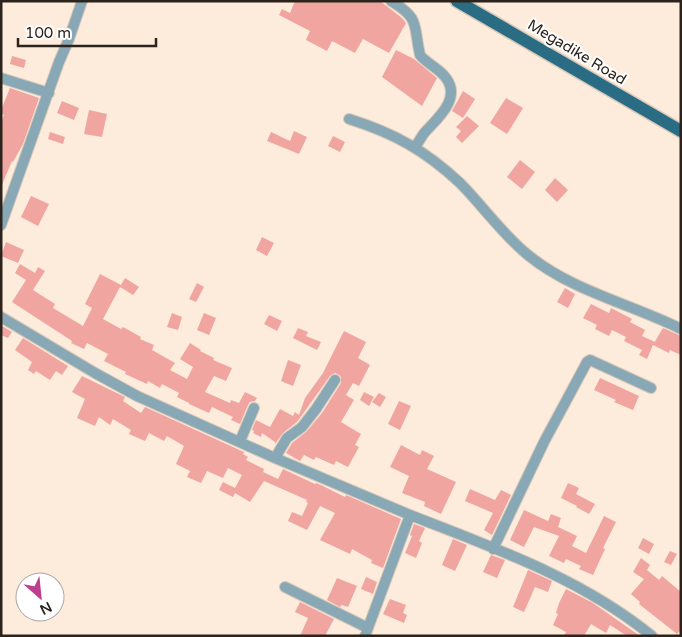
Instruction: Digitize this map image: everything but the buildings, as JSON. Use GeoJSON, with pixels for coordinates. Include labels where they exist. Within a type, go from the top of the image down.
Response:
{"type":"FeatureCollection","features":[{"type":"Feature","properties":{"kind":"main road","name":"Megadike Road"},"geometry":{"type":"LineString","coordinates":[[457,1],[681,131]]}},
{"type":"Feature","properties":{"kind":"street"},"geometry":{"type":"LineString","coordinates":[[1,225],[82,1]]}},
{"type":"Feature","properties":{"kind":"street"},"geometry":{"type":"LineString","coordinates":[[391,1],[410,14],[417,32],[420,55],[444,75],[450,85],[451,92],[444,113],[424,132],[415,147]]}},
{"type":"Feature","properties":{"kind":"street"},"geometry":{"type":"LineString","coordinates":[[1,78],[49,93]]}},
{"type":"Feature","properties":{"kind":"street"},"geometry":{"type":"LineString","coordinates":[[349,119],[377,128],[415,147],[460,183],[509,238],[528,256],[566,280],[681,330]]}},
{"type":"Feature","properties":{"kind":"street"},"geometry":{"type":"LineString","coordinates":[[1,318],[137,396],[275,458],[557,575],[597,597],[634,621],[652,636]]}},
{"type":"Feature","properties":{"kind":"street"},"geometry":{"type":"LineString","coordinates":[[493,549],[544,442],[587,362],[590,360],[651,388]]}},
{"type":"Feature","properties":{"kind":"street"},"geometry":{"type":"LineString","coordinates":[[275,458],[287,438],[302,427],[335,380]]}},
{"type":"Feature","properties":{"kind":"street"},"geometry":{"type":"LineString","coordinates":[[240,441],[254,408]]}},
{"type":"Feature","properties":{"kind":"street"},"geometry":{"type":"LineString","coordinates":[[285,587],[366,632],[410,515]]}}]}
